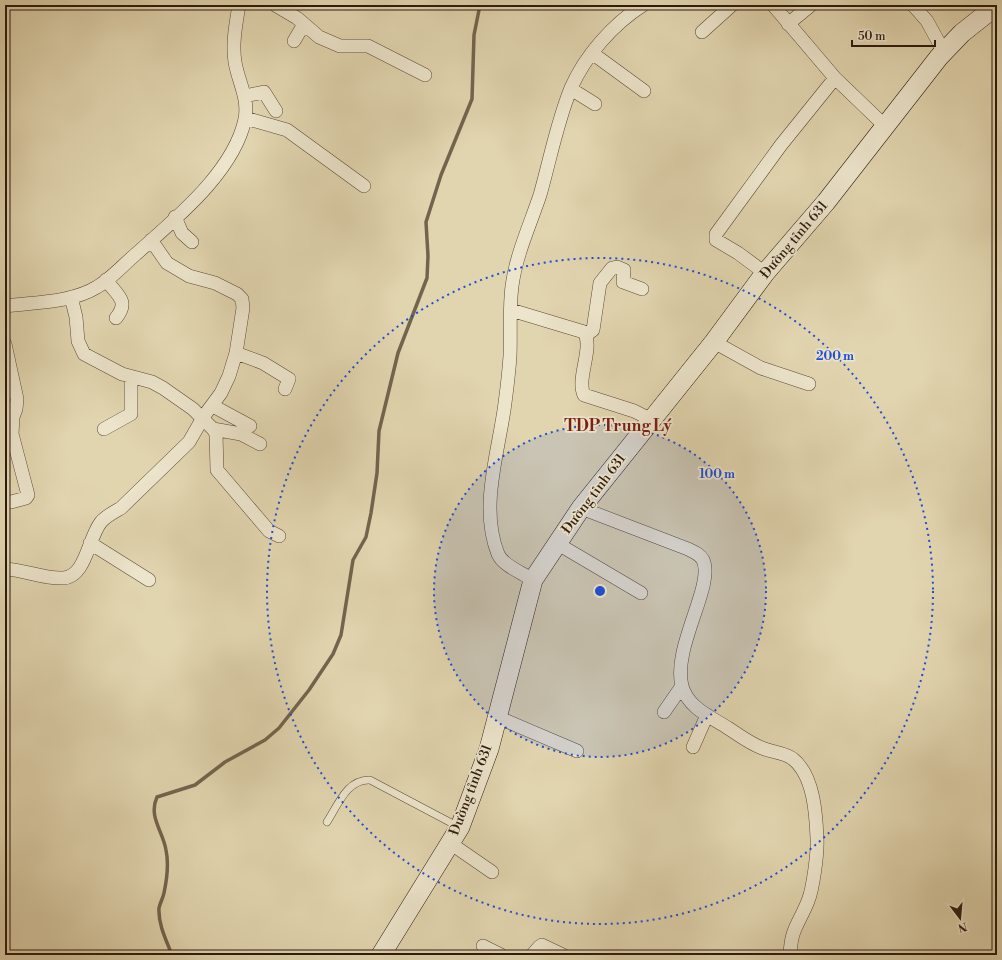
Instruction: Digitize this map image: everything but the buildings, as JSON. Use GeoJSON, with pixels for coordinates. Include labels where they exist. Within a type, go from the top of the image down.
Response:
{"type":"FeatureCollection","features":[{"type":"Feature","properties":{"kind":"main road","name":"Đường tỉnh 631"},"geometry":{"type":"LineString","coordinates":[[381,955],[460,827],[488,749],[533,580],[581,508],[714,342],[765,274],[826,202],[944,52],[962,33],[989,9]]}},
{"type":"Feature","properties":{"kind":"street"},"geometry":{"type":"LineString","coordinates":[[5,306],[71,297],[97,287],[151,240],[208,187],[231,153],[245,118],[245,96],[235,64],[234,44],[239,5]]}},
{"type":"Feature","properties":{"kind":"street"},"geometry":{"type":"LineString","coordinates":[[276,5],[304,24],[319,37],[331,43],[340,46],[368,46],[425,75]]}},
{"type":"Feature","properties":{"kind":"street"},"geometry":{"type":"LineString","coordinates":[[533,580],[505,562],[499,556],[493,540],[491,521],[491,490],[505,403],[510,357],[512,286],[518,259],[529,228],[571,88],[592,53],[630,13],[643,5]]}},
{"type":"Feature","properties":{"kind":"street"},"geometry":{"type":"LineString","coordinates":[[702,32],[732,5]]}},
{"type":"Feature","properties":{"kind":"street"},"geometry":{"type":"LineString","coordinates":[[773,5],[835,78],[885,126]]}},
{"type":"Feature","properties":{"kind":"street"},"geometry":{"type":"LineString","coordinates":[[788,24],[811,5]]}},
{"type":"Feature","properties":{"kind":"street"},"geometry":{"type":"LineString","coordinates":[[913,5],[927,20],[944,52]]}},
{"type":"Feature","properties":{"kind":"street"},"geometry":{"type":"LineString","coordinates":[[294,41],[304,24]]}},
{"type":"Feature","properties":{"kind":"street"},"geometry":{"type":"LineString","coordinates":[[592,53],[644,91]]}},
{"type":"Feature","properties":{"kind":"street"},"geometry":{"type":"LineString","coordinates":[[765,274],[738,253],[716,240],[716,234],[781,145],[835,78]]}},
{"type":"Feature","properties":{"kind":"street"},"geometry":{"type":"LineString","coordinates":[[571,88],[595,104]]}},
{"type":"Feature","properties":{"kind":"street"},"geometry":{"type":"LineString","coordinates":[[245,96],[264,92],[276,112]]}},
{"type":"Feature","properties":{"kind":"street"},"geometry":{"type":"LineString","coordinates":[[245,118],[287,130],[364,186]]}},
{"type":"Feature","properties":{"kind":"street"},"geometry":{"type":"LineString","coordinates":[[175,217],[182,233],[192,242]]}},
{"type":"Feature","properties":{"kind":"street"},"geometry":{"type":"LineString","coordinates":[[5,569],[21,570],[48,578],[65,578],[80,569],[90,543],[101,522],[110,514],[121,508],[189,442],[202,418],[213,406],[229,376],[236,353],[243,308],[242,299],[237,294],[225,287],[178,271],[167,262],[151,240]]}},
{"type":"Feature","properties":{"kind":"street"},"geometry":{"type":"LineString","coordinates":[[642,289],[623,282],[624,270],[617,267],[612,268],[600,283],[593,330],[586,335],[581,386],[584,395],[634,411],[652,420]]}},
{"type":"Feature","properties":{"kind":"street"},"geometry":{"type":"LineString","coordinates":[[106,280],[122,301],[123,309],[116,318]]}},
{"type":"Feature","properties":{"kind":"street"},"geometry":{"type":"LineString","coordinates":[[71,297],[76,317],[78,341],[84,354],[131,377],[152,382],[193,408],[213,429],[217,442],[217,470],[269,531],[279,536]]}},
{"type":"Feature","properties":{"kind":"street"},"geometry":{"type":"LineString","coordinates":[[511,310],[579,329],[586,335]]}},
{"type":"Feature","properties":{"kind":"street"},"geometry":{"type":"LineString","coordinates":[[714,342],[761,368],[809,384]]}},
{"type":"Feature","properties":{"kind":"street"},"geometry":{"type":"LineString","coordinates":[[5,344],[17,399],[9,435],[28,495],[26,498],[11,502]]}},
{"type":"Feature","properties":{"kind":"street"},"geometry":{"type":"LineString","coordinates":[[236,353],[263,363],[289,379],[285,389]]}},
{"type":"Feature","properties":{"kind":"street"},"geometry":{"type":"LineString","coordinates":[[104,429],[131,414],[131,377]]}},
{"type":"Feature","properties":{"kind":"street"},"geometry":{"type":"LineString","coordinates":[[213,406],[250,426]]}},
{"type":"Feature","properties":{"kind":"street"},"geometry":{"type":"LineString","coordinates":[[213,429],[241,434],[260,444]]}},
{"type":"Feature","properties":{"kind":"street"},"geometry":{"type":"LineString","coordinates":[[581,508],[698,554],[703,560],[705,566],[703,584],[681,654],[680,668],[682,686],[687,697],[707,715],[745,740],[761,748],[793,758],[803,770],[809,785],[815,822],[817,852],[809,900],[793,929],[790,955]]}},
{"type":"Feature","properties":{"kind":"street"},"geometry":{"type":"LineString","coordinates":[[90,543],[149,580]]}},
{"type":"Feature","properties":{"kind":"street"},"geometry":{"type":"LineString","coordinates":[[558,544],[641,593]]}},
{"type":"Feature","properties":{"kind":"street"},"geometry":{"type":"LineString","coordinates":[[664,712],[682,686]]}},
{"type":"Feature","properties":{"kind":"street"},"geometry":{"type":"LineString","coordinates":[[693,747],[707,715]]}},
{"type":"Feature","properties":{"kind":"street"},"geometry":{"type":"LineString","coordinates":[[496,717],[577,751]]}},
{"type":"Feature","properties":{"kind":"street"},"geometry":{"type":"LineString","coordinates":[[450,843],[492,872]]}},
{"type":"Feature","properties":{"kind":"street"},"geometry":{"type":"LineString","coordinates":[[532,955],[538,947],[542,945],[563,955]]}},
{"type":"Feature","properties":{"kind":"street"},"geometry":{"type":"LineString","coordinates":[[483,946],[501,955]]}},
{"type":"Feature","properties":{"kind":"lane"},"geometry":{"type":"LineString","coordinates":[[327,822],[351,785],[359,780],[370,780],[460,827]]}},
{"type":"Feature","properties":{"kind":"waterway"},"geometry":{"type":"LineString","coordinates":[[172,955],[163,932],[159,914],[159,908],[164,895],[167,877],[167,855],[155,818],[154,811],[157,797],[195,785],[225,762],[265,740],[279,728],[309,690],[333,654],[341,635],[353,560],[366,537],[371,513],[377,473],[379,431],[398,353],[427,278],[428,256],[426,222],[441,175],[472,99],[474,35],[480,5]]}},
{"type":"Feature","properties":{"kind":"district","name":"TDP Trung Lý"},"geometry":{"type":"Point","coordinates":[618,426]}}]}
